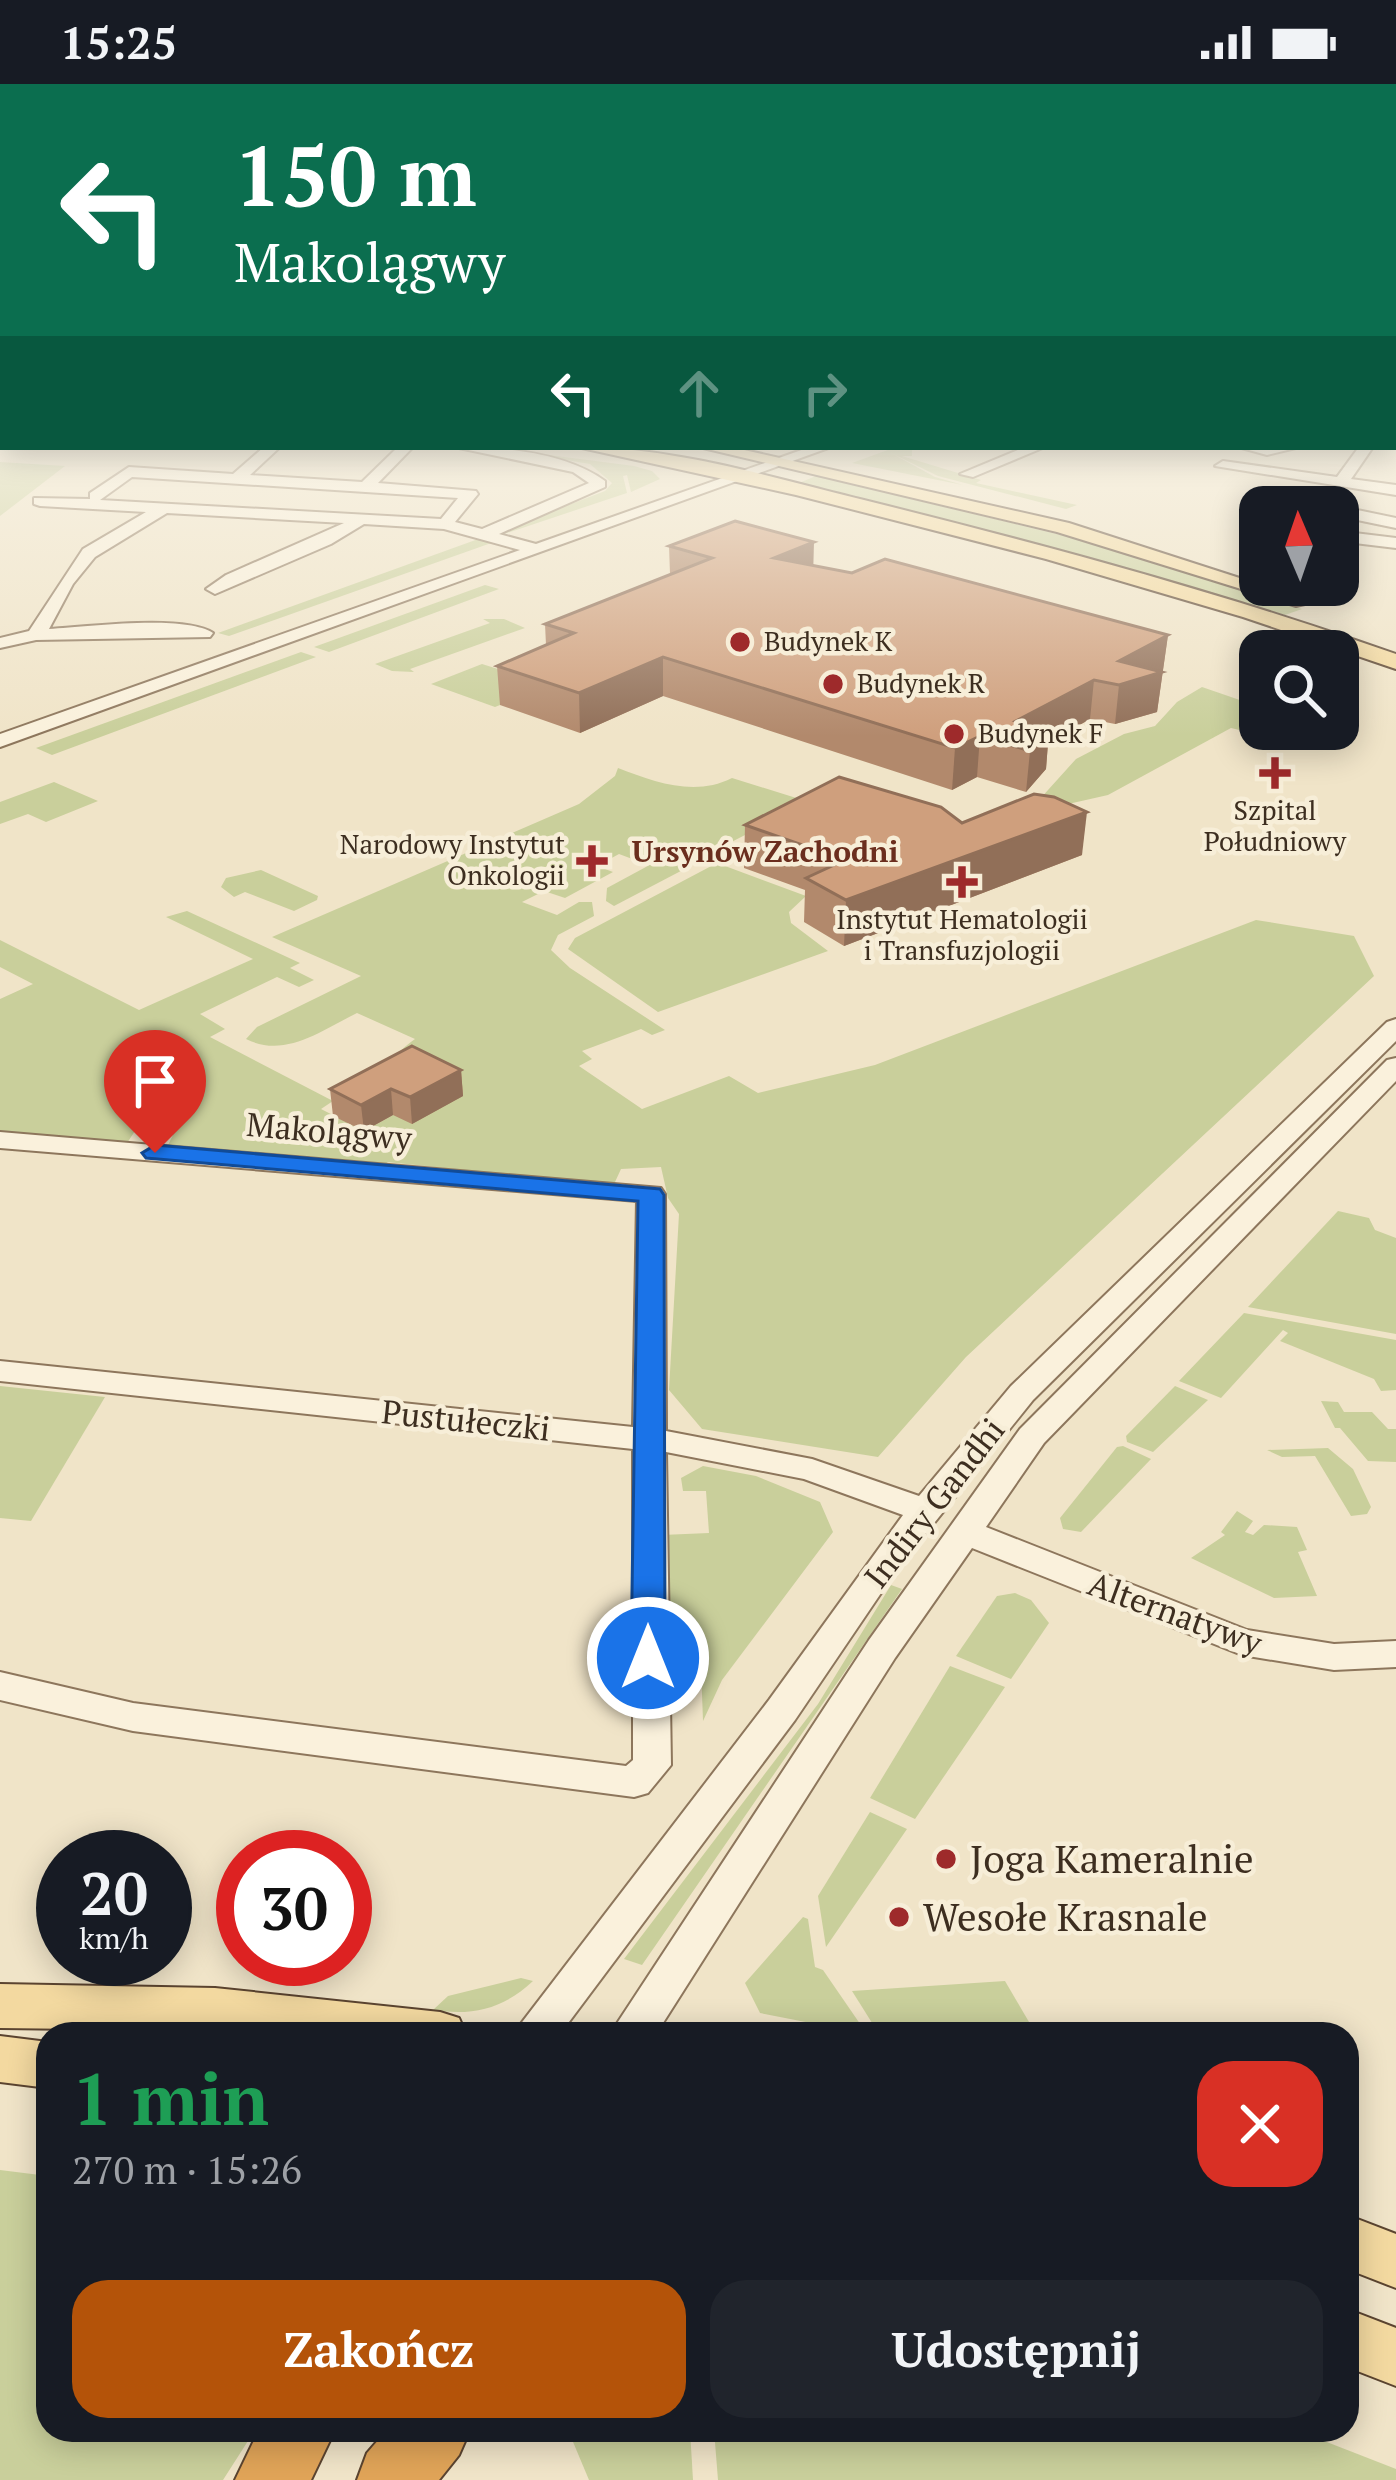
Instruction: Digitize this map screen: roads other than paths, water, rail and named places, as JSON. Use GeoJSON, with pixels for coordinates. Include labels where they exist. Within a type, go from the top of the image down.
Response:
{"type":"FeatureCollection","features":[{"type":"Feature","properties":{"kind":"highway"},"geometry":{"type":"LineString","coordinates":[[271,2480],[292,2442]]}},
{"type":"Feature","properties":{"kind":"highway"},"geometry":{"type":"LineString","coordinates":[[393,2480],[411,2442]]}},
{"type":"Feature","properties":{"kind":"highway"},"geometry":{"type":"LineString","coordinates":[[393,2480],[424,2442]]}},
{"type":"Feature","properties":{"kind":"main road"},"geometry":{"type":"LineString","coordinates":[[885,512],[1222,602],[1396,662]]}},
{"type":"Feature","properties":{"kind":"main road"},"geometry":{"type":"LineString","coordinates":[[1001,512],[1324,609]]}},
{"type":"Feature","properties":{"kind":"main road"},"geometry":{"type":"LineString","coordinates":[[0,2006],[215,2010],[328,2022]]}},
{"type":"Feature","properties":{"kind":"main road"},"geometry":{"type":"LineString","coordinates":[[0,2059],[36,2064]]}},
{"type":"Feature","properties":{"kind":"main road"},"geometry":{"type":"LineString","coordinates":[[1359,2247],[1396,2261]]}},
{"type":"Feature","properties":{"kind":"main road"},"geometry":{"type":"LineString","coordinates":[[1359,2343],[1396,2357]]}},
{"type":"Feature","properties":{"kind":"street"},"geometry":{"type":"LineString","coordinates":[[36,635],[89,553],[157,512]]}},
{"type":"Feature","properties":{"kind":"street"},"geometry":{"type":"LineString","coordinates":[[212,512],[445,524],[528,546]]}},
{"type":"Feature","properties":{"kind":"street"},"geometry":{"type":"LineString","coordinates":[[445,524],[455,512]]}},
{"type":"Feature","properties":{"kind":"street"},"geometry":{"type":"LineString","coordinates":[[484,534],[535,512]]}},
{"type":"Feature","properties":{"kind":"street"},"geometry":{"type":"LineString","coordinates":[[0,741],[615,512]]}},
{"type":"Feature","properties":{"kind":"street"},"geometry":{"type":"LineString","coordinates":[[0,730],[634,512]]}},
{"type":"Feature","properties":{"kind":"street"},"geometry":{"type":"LineString","coordinates":[[1359,516],[1389,522]]}},
{"type":"Feature","properties":{"kind":"street"},"geometry":{"type":"LineString","coordinates":[[204,633],[196,620],[205,599],[245,572],[322,544],[359,520]]}},
{"type":"Feature","properties":{"kind":"street"},"geometry":{"type":"LineString","coordinates":[[1359,539],[1396,543]]}},
{"type":"Feature","properties":{"kind":"street"},"geometry":{"type":"LineString","coordinates":[[0,644],[36,635],[166,629],[241,644]]}},
{"type":"Feature","properties":{"kind":"street","name":"Indiry Gandhi"},"geometry":{"type":"LineString","coordinates":[[544,2022],[782,1710],[924,1510],[1022,1393],[1396,1027]]}},
{"type":"Feature","properties":{"kind":"street","name":"Indiry Gandhi"},"geometry":{"type":"LineString","coordinates":[[640,2022],[1031,1436],[1396,1066]]}},
{"type":"Feature","properties":{"kind":"street","name":"Makolągwy"},"geometry":{"type":"LineString","coordinates":[[0,1140],[651,1195],[652,1439]]}},
{"type":"Feature","properties":{"kind":"street","name":"Pustułeczki"},"geometry":{"type":"LineString","coordinates":[[0,1371],[652,1439],[812,1470],[924,1510]]}},
{"type":"Feature","properties":{"kind":"street"},"geometry":{"type":"LineString","coordinates":[[0,1686],[134,1717],[634,1782],[652,1765],[648,1603],[652,1439]]}},
{"type":"Feature","properties":{"kind":"street","name":"Alternatywy"},"geometry":{"type":"LineString","coordinates":[[964,1531],[1242,1642],[1334,1657],[1396,1654]]}},
{"type":"Feature","properties":{"kind":"place","name":"Budynek K"},"geometry":{"type":"Point","coordinates":[740,642]}},
{"type":"Feature","properties":{"kind":"place","name":"Budynek R"},"geometry":{"type":"Point","coordinates":[833,684]}},
{"type":"Feature","properties":{"kind":"place","name":"Budynek F"},"geometry":{"type":"Point","coordinates":[954,734]}},
{"type":"Feature","properties":{"kind":"place","name":"Szpital Południowy"},"geometry":{"type":"Point","coordinates":[1275,773]}},
{"type":"Feature","properties":{"kind":"place","name":"Narodowy Instytut Onkologii"},"geometry":{"type":"Point","coordinates":[592,861]}},
{"type":"Feature","properties":{"kind":"place","name":"Instytut Hematologii i Transfuzjologii"},"geometry":{"type":"Point","coordinates":[962,882]}},
{"type":"Feature","properties":{"kind":"place","name":"Joga Kameralnie"},"geometry":{"type":"Point","coordinates":[946,1859]}},
{"type":"Feature","properties":{"kind":"place","name":"Wesołe Krasnale"},"geometry":{"type":"Point","coordinates":[899,1917]}},
{"type":"Feature","properties":{"kind":"district","name":"Ursynów Zachodni"},"geometry":{"type":"Point","coordinates":[765,852]}}]}
